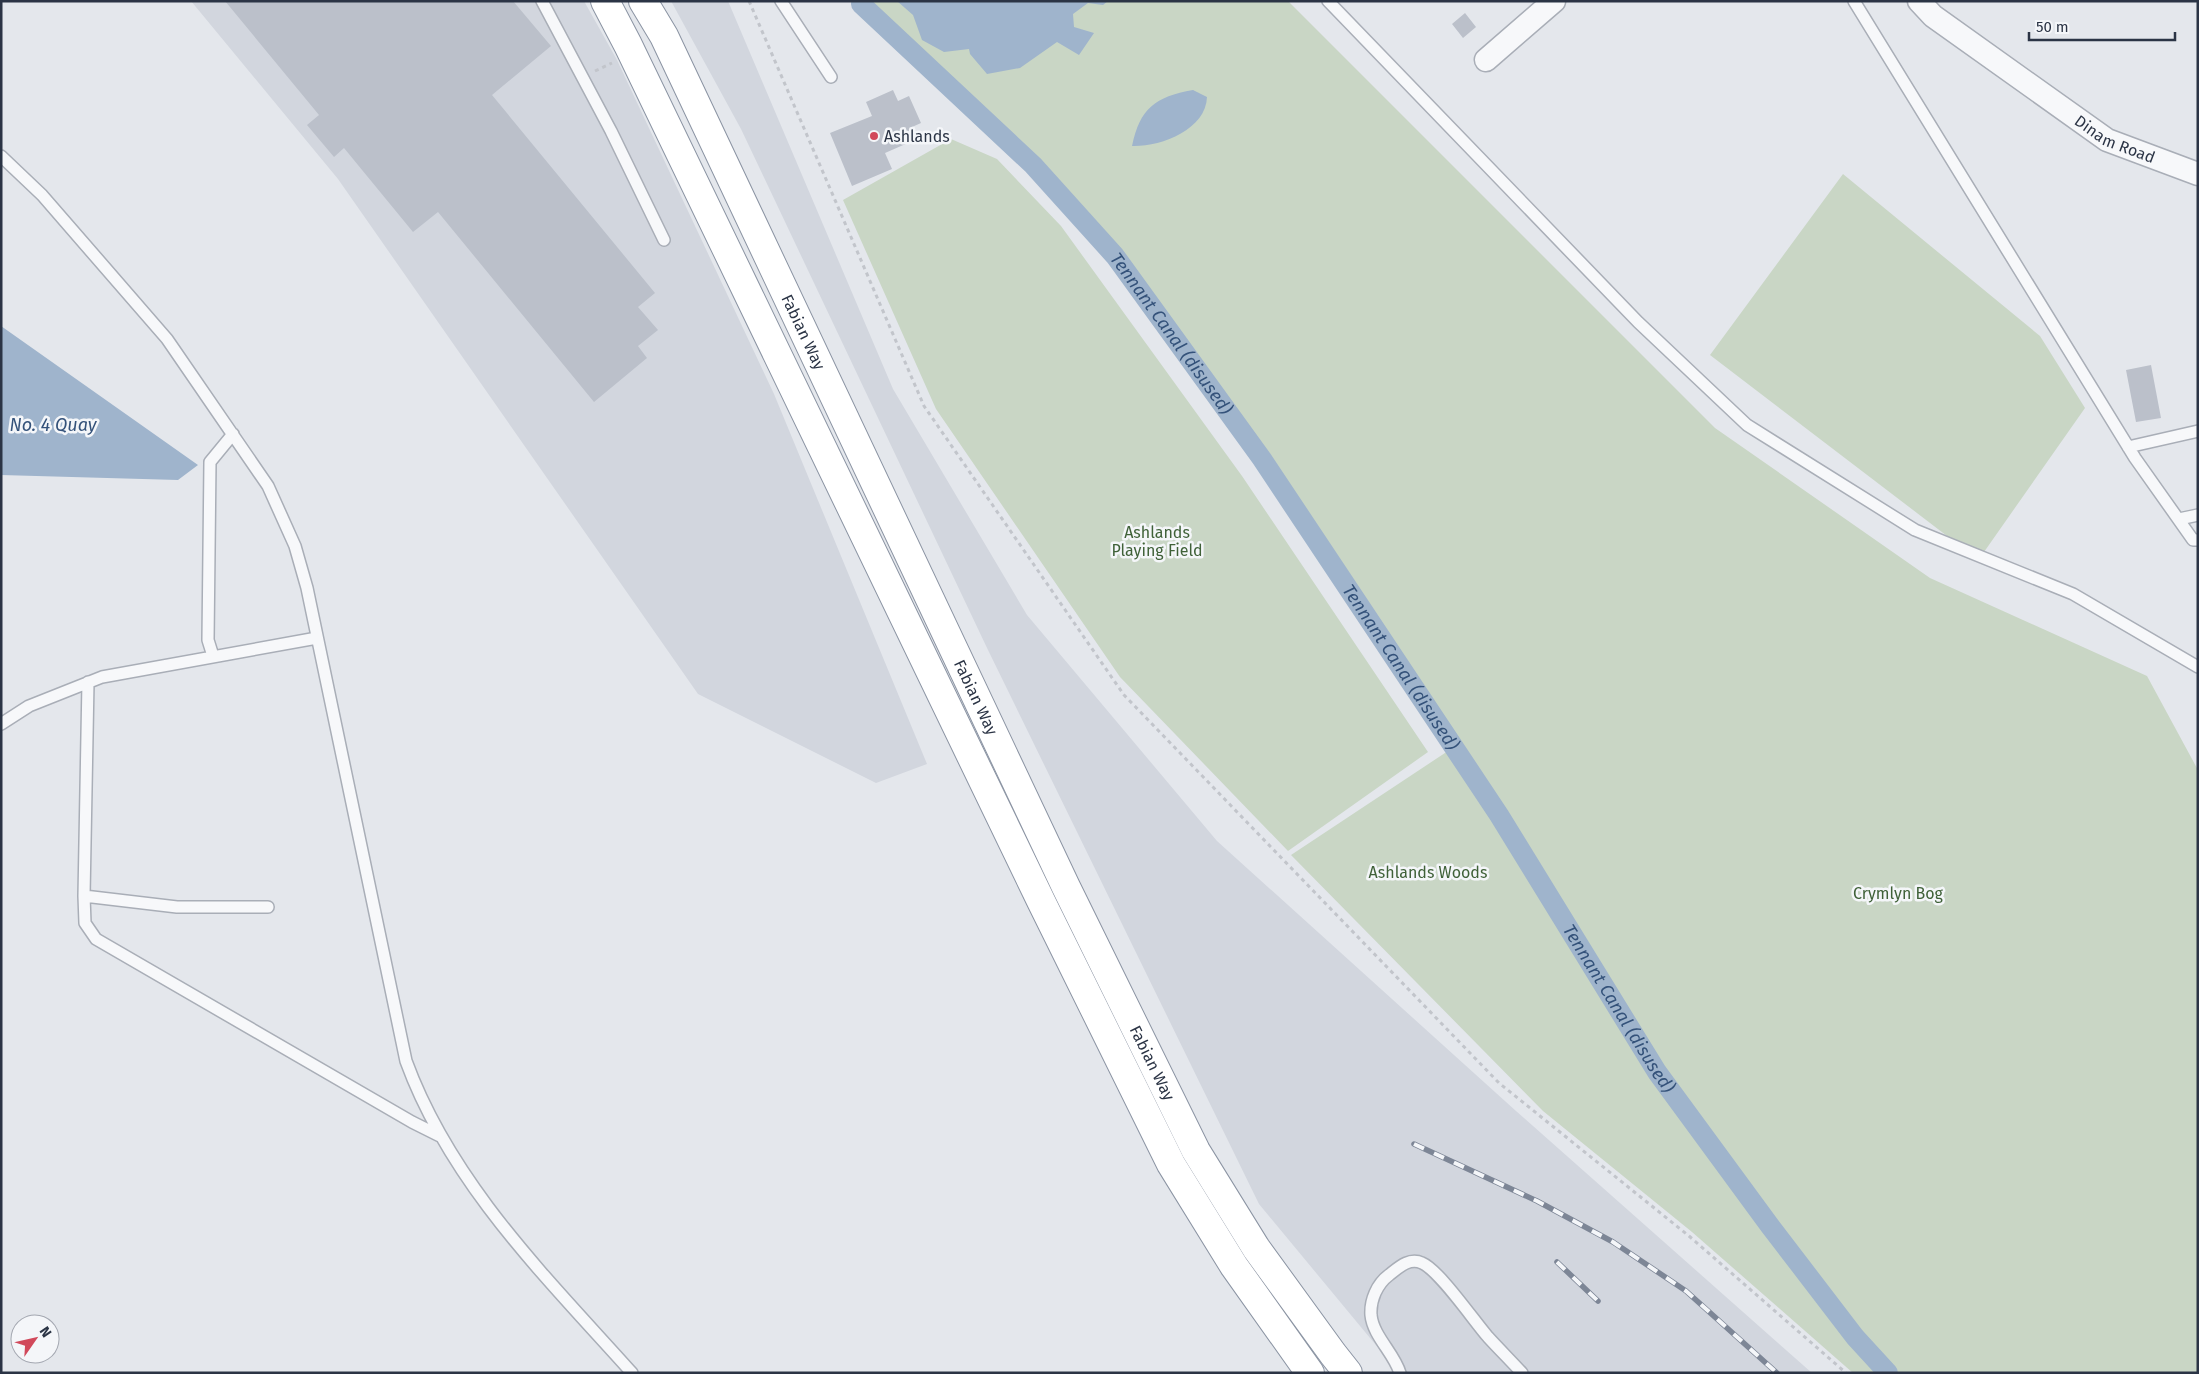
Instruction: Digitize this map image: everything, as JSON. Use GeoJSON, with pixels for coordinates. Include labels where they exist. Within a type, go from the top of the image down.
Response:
{"type":"FeatureCollection","features":[{"type":"Feature","properties":{"kind":"highway","name":"Fabian Way"},"geometry":{"type":"LineString","coordinates":[[604,1],[628,45],[1110,1044],[1171,1164],[1234,1266],[1310,1373]]}},
{"type":"Feature","properties":{"kind":"highway","name":"Fabian Way"},"geometry":{"type":"LineString","coordinates":[[643,1],[668,45],[1066,887],[1196,1151],[1256,1248],[1332,1354],[1348,1373]]}},
{"type":"Feature","properties":{"kind":"street"},"geometry":{"type":"LineString","coordinates":[[1486,60],[1554,1]]}},
{"type":"Feature","properties":{"kind":"street","name":"Dinam Road"},"geometry":{"type":"LineString","coordinates":[[1919,1],[1933,16],[2038,93],[2107,140],[2198,174]]}},
{"type":"Feature","properties":{"kind":"lane"},"geometry":{"type":"LineString","coordinates":[[542,1],[611,131],[664,240]]}},
{"type":"Feature","properties":{"kind":"lane"},"geometry":{"type":"LineString","coordinates":[[782,1],[831,77]]}},
{"type":"Feature","properties":{"kind":"lane"},"geometry":{"type":"LineString","coordinates":[[1328,1],[1638,322],[1747,425],[1915,530],[2073,594],[2198,668]]}},
{"type":"Feature","properties":{"kind":"lane"},"geometry":{"type":"LineString","coordinates":[[1854,1],[2128,447],[2193,540],[2198,540]]}},
{"type":"Feature","properties":{"kind":"lane"},"geometry":{"type":"LineString","coordinates":[[1,156],[42,195],[167,339],[268,486],[295,546],[307,588],[406,1061],[420,1098],[440,1136],[472,1188],[528,1257],[632,1373]]}},
{"type":"Feature","properties":{"kind":"lane"},"geometry":{"type":"LineString","coordinates":[[2128,447],[2198,431]]}},
{"type":"Feature","properties":{"kind":"lane"},"geometry":{"type":"LineString","coordinates":[[213,656],[208,640],[210,462],[233,434]]}},
{"type":"Feature","properties":{"kind":"lane"},"geometry":{"type":"LineString","coordinates":[[2179,519],[2198,515]]}},
{"type":"Feature","properties":{"kind":"lane"},"geometry":{"type":"LineString","coordinates":[[1,724],[29,706],[102,677],[318,638]]}},
{"type":"Feature","properties":{"kind":"lane"},"geometry":{"type":"LineString","coordinates":[[88,682],[84,896],[85,923],[96,939],[440,1136]]}},
{"type":"Feature","properties":{"kind":"lane"},"geometry":{"type":"LineString","coordinates":[[84,896],[177,907],[268,908]]}},
{"type":"Feature","properties":{"kind":"lane"},"geometry":{"type":"LineString","coordinates":[[1400,1373],[1396,1362],[1382,1341],[1371,1317],[1372,1299],[1382,1280],[1406,1262],[1422,1262],[1435,1273],[1489,1338],[1522,1373]]}},
{"type":"Feature","properties":{"kind":"path"},"geometry":{"type":"LineString","coordinates":[[749,1],[924,406],[1124,695],[1499,1082],[1689,1236],[1846,1373]]}},
{"type":"Feature","properties":{"kind":"shaded area"},"geometry":{"type":"Polygon","coordinates":[[[191,1],[584,1],[617,60],[774,394],[927,764],[876,783],[698,694],[338,179],[191,1]]]}},
{"type":"Feature","properties":{"kind":"shaded area"},"geometry":{"type":"Polygon","coordinates":[[[671,1],[728,1],[893,389],[1027,615],[1217,841],[1516,1111],[1812,1373],[1399,1373],[1259,1204],[988,650],[741,129],[671,1]]]}},
{"type":"Feature","properties":{"kind":"green space","name":"Crymlyn Bog"},"geometry":{"type":"Polygon","coordinates":[[[858,1],[1288,1],[1715,428],[1930,578],[2147,676],[2198,770],[2198,1373],[1888,1373],[1855,1337],[1770,1226],[1657,1072],[1499,815],[1262,459],[1115,256],[1033,165],[858,1]]]}},
{"type":"Feature","properties":{"kind":"green space","name":"Ashlands Playing Field"},"geometry":{"type":"Polygon","coordinates":[[[951,139],[997,159],[1061,226],[1242,476],[1428,752],[1288,851],[1120,677],[936,409],[843,200],[951,139]]]}},
{"type":"Feature","properties":{"kind":"green space"},"geometry":{"type":"Polygon","coordinates":[[[1843,174],[2040,336],[2085,408],[1984,552],[1951,539],[1710,355],[1843,174]]]}},
{"type":"Feature","properties":{"kind":"green space","name":"Ashlands Woods"},"geometry":{"type":"Polygon","coordinates":[[[1451,749],[1496,817],[1654,1074],[1852,1339],[1881,1370],[1878,1373],[1853,1373],[1692,1232],[1543,1111],[1291,855],[1451,749]]]}},
{"type":"Feature","properties":{"kind":"water"},"geometry":{"type":"Polygon","coordinates":[[[897,1],[1108,1],[1103,5],[1088,3],[1073,14],[1074,27],[1094,33],[1079,55],[1057,42],[1020,68],[987,74],[970,54],[969,49],[944,52],[922,40],[913,15],[897,1]]]}},
{"type":"Feature","properties":{"kind":"water"},"geometry":{"type":"Polygon","coordinates":[[[1193,90],[1207,97],[1205,109],[1199,119],[1180,134],[1168,140],[1143,146],[1132,146],[1140,122],[1151,106],[1169,96],[1193,90]]]}},
{"type":"Feature","properties":{"kind":"water","name":"No. 4 Quay"},"geometry":{"type":"Polygon","coordinates":[[[1,326],[198,465],[178,480],[1,475],[1,326]]]}},
{"type":"Feature","properties":{"kind":"building"},"geometry":{"type":"Polygon","coordinates":[[[225,1],[513,1],[551,46],[492,95],[655,293],[638,307],[658,330],[638,346],[647,358],[594,402],[438,212],[413,232],[344,148],[334,157],[307,125],[319,115],[225,1]]]}},
{"type":"Feature","properties":{"kind":"building"},"geometry":{"type":"Polygon","coordinates":[[[1465,13],[1476,27],[1463,38],[1452,24],[1465,13]]]}},
{"type":"Feature","properties":{"kind":"building","name":"Ashlands"},"geometry":{"type":"Polygon","coordinates":[[[893,90],[898,101],[909,96],[921,123],[912,127],[917,139],[885,153],[892,169],[852,186],[830,133],[872,116],[866,102],[893,90]]]}},
{"type":"Feature","properties":{"kind":"building"},"geometry":{"type":"Polygon","coordinates":[[[2151,365],[2161,418],[2136,422],[2126,370],[2151,365]]]}},
{"type":"Feature","properties":{"kind":"waterway","name":"Tennant Canal (disused)"},"geometry":{"type":"LineString","coordinates":[[858,1],[861,4]]}},
{"type":"Feature","properties":{"kind":"waterway","name":"Tennant Canal (disused)"},"geometry":{"type":"LineString","coordinates":[[861,4],[1033,165],[1115,256],[1262,459],[1499,815],[1657,1072],[1770,1226],[1855,1337],[1888,1373]]}},
{"type":"Feature","properties":{"kind":"railway"},"geometry":{"type":"LineString","coordinates":[[1414,1144],[1537,1201],[1613,1242],[1686,1291],[1777,1373]]}},
{"type":"Feature","properties":{"kind":"railway"},"geometry":{"type":"LineString","coordinates":[[1557,1262],[1598,1301]]}},
{"type":"Feature","properties":{"kind":"place","name":"Ashlands"},"geometry":{"type":"Point","coordinates":[874,136]}}]}
